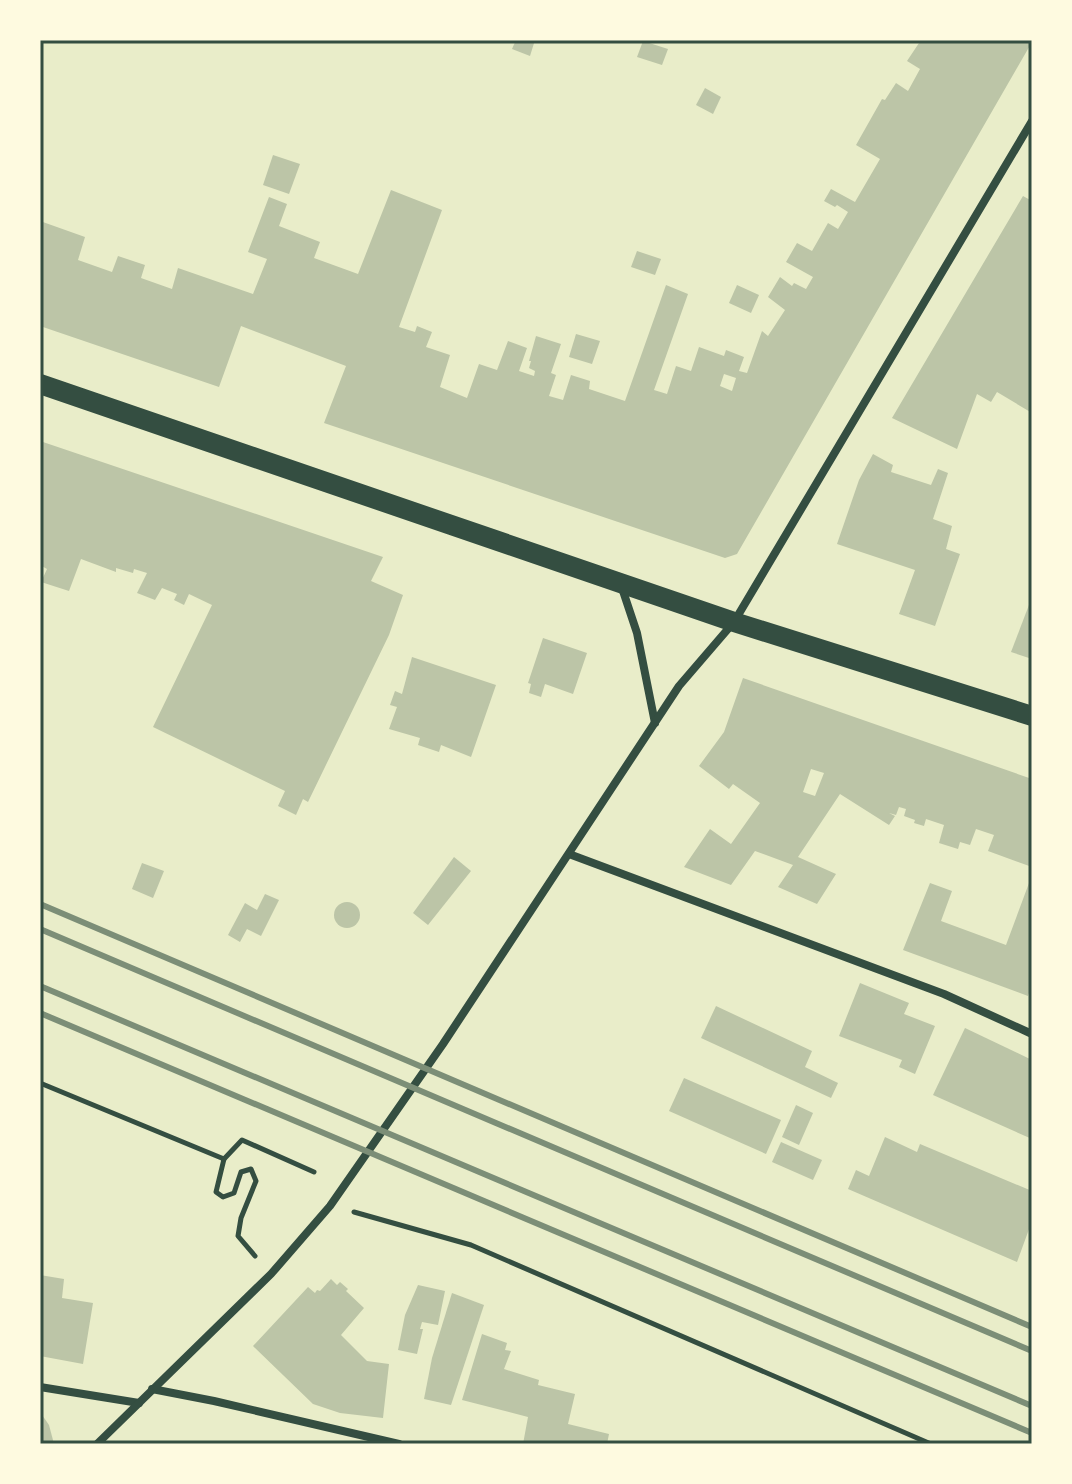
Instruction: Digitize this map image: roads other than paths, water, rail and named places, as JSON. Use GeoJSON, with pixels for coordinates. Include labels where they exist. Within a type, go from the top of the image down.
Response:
{"type":"FeatureCollection","features":[{"type":"Feature","properties":{"kind":"main road"},"geometry":{"type":"LineString","coordinates":[[40,384],[734,622],[1032,716]]}},
{"type":"Feature","properties":{"kind":"street"},"geometry":{"type":"LineString","coordinates":[[97,1444],[271,1274],[330,1206],[443,1044],[679,686],[734,622],[1032,121]]}},
{"type":"Feature","properties":{"kind":"street"},"geometry":{"type":"LineString","coordinates":[[620,583],[637,633],[655,723]]}},
{"type":"Feature","properties":{"kind":"street"},"geometry":{"type":"LineString","coordinates":[[569,854],[944,994],[1032,1034]]}},
{"type":"Feature","properties":{"kind":"street"},"geometry":{"type":"LineString","coordinates":[[40,1387],[139,1403]]}},
{"type":"Feature","properties":{"kind":"street"},"geometry":{"type":"LineString","coordinates":[[152,1389],[399,1444]]}},
{"type":"Feature","properties":{"kind":"railway"},"geometry":{"type":"LineString","coordinates":[[40,904],[1032,1327]]}},
{"type":"Feature","properties":{"kind":"railway"},"geometry":{"type":"LineString","coordinates":[[40,929],[1032,1351]]}},
{"type":"Feature","properties":{"kind":"railway"},"geometry":{"type":"LineString","coordinates":[[40,986],[1032,1406]]}},
{"type":"Feature","properties":{"kind":"railway"},"geometry":{"type":"LineString","coordinates":[[40,1013],[1032,1433]]}}]}
